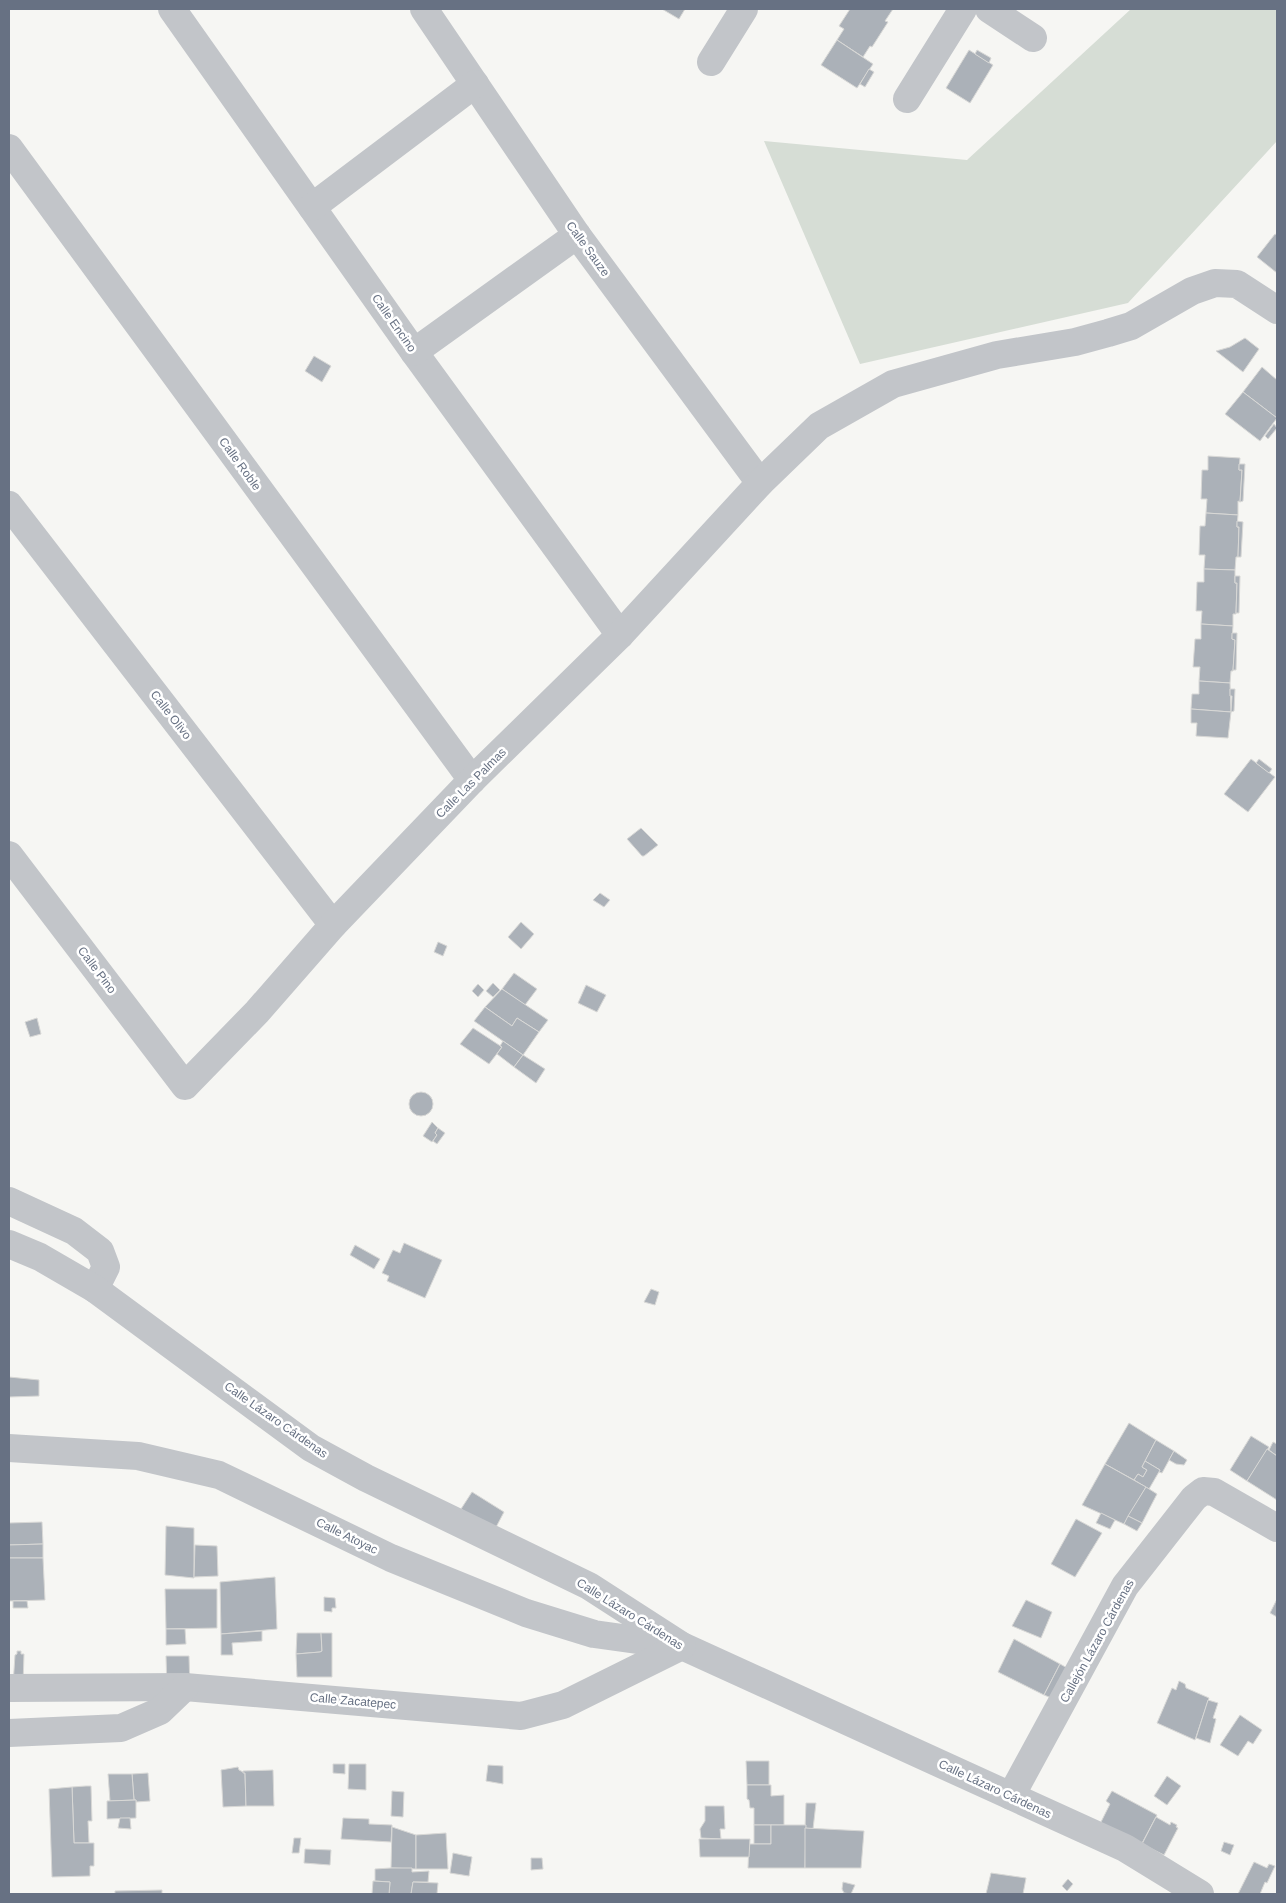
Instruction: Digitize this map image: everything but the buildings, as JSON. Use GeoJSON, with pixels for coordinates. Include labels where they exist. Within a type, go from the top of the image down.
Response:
{"type":"FeatureCollection","features":[{"type":"Feature","properties":{"kind":"street","name":"Calle Encino"},"geometry":{"type":"LineString","coordinates":[[172,9],[414,352],[620,635]]}},
{"type":"Feature","properties":{"kind":"street","name":"Calle Sauze"},"geometry":{"type":"LineString","coordinates":[[424,9],[577,235],[760,483]]}},
{"type":"Feature","properties":{"kind":"street"},"geometry":{"type":"LineString","coordinates":[[710,62],[744,9]]}},
{"type":"Feature","properties":{"kind":"street"},"geometry":{"type":"LineString","coordinates":[[907,99],[963,9]]}},
{"type":"Feature","properties":{"kind":"street"},"geometry":{"type":"LineString","coordinates":[[988,9],[1033,38]]}},
{"type":"Feature","properties":{"kind":"street"},"geometry":{"type":"LineString","coordinates":[[312,207],[475,84]]}},
{"type":"Feature","properties":{"kind":"street","name":"Calle Roble"},"geometry":{"type":"LineString","coordinates":[[9,148],[472,780]]}},
{"type":"Feature","properties":{"kind":"street"},"geometry":{"type":"LineString","coordinates":[[414,352],[577,235]]}},
{"type":"Feature","properties":{"kind":"street","name":"Calle Las Palmas"},"geometry":{"type":"LineString","coordinates":[[185,1086],[257,1012],[333,926],[472,780],[620,635],[760,483],[819,426],[893,384],[997,355],[1075,342],[1131,326],[1192,291],[1215,283],[1237,284],[1277,310]]}},
{"type":"Feature","properties":{"kind":"street","name":"Calle Olivo"},"geometry":{"type":"LineString","coordinates":[[9,505],[333,926]]}},
{"type":"Feature","properties":{"kind":"street","name":"Calle Pino"},"geometry":{"type":"LineString","coordinates":[[9,855],[185,1086]]}},
{"type":"Feature","properties":{"kind":"street"},"geometry":{"type":"LineString","coordinates":[[9,1201],[74,1231],[100,1250],[106,1267],[95,1289]]}},
{"type":"Feature","properties":{"kind":"street","name":"Calle Lázaro Cárdenas"},"geometry":{"type":"LineString","coordinates":[[9,1244],[40,1257],[95,1289],[311,1448],[366,1478],[589,1586],[682,1646],[1125,1848],[1200,1894]]}},
{"type":"Feature","properties":{"kind":"street","name":"Calle Atoyac"},"geometry":{"type":"LineString","coordinates":[[9,1448],[138,1456],[219,1475],[391,1558],[526,1613],[594,1634],[682,1646]]}},
{"type":"Feature","properties":{"kind":"street","name":"Callejón Lázaro Cárdenas"},"geometry":{"type":"LineString","coordinates":[[1012,1796],[1125,1586],[1194,1498],[1203,1491],[1214,1492],[1277,1528]]}},
{"type":"Feature","properties":{"kind":"street","name":"Calle Zacatepec"},"geometry":{"type":"LineString","coordinates":[[9,1688],[185,1687],[521,1716],[563,1705],[682,1646]]}},
{"type":"Feature","properties":{"kind":"street"},"geometry":{"type":"LineString","coordinates":[[9,1733],[121,1728],[160,1711],[185,1687]]}},
{"type":"Feature","properties":{"kind":"shaded area"},"geometry":{"type":"Polygon","coordinates":[[[1131,9],[1277,9],[1277,141],[1128,303],[860,364],[764,141],[967,160],[1131,9]]]}}]}
